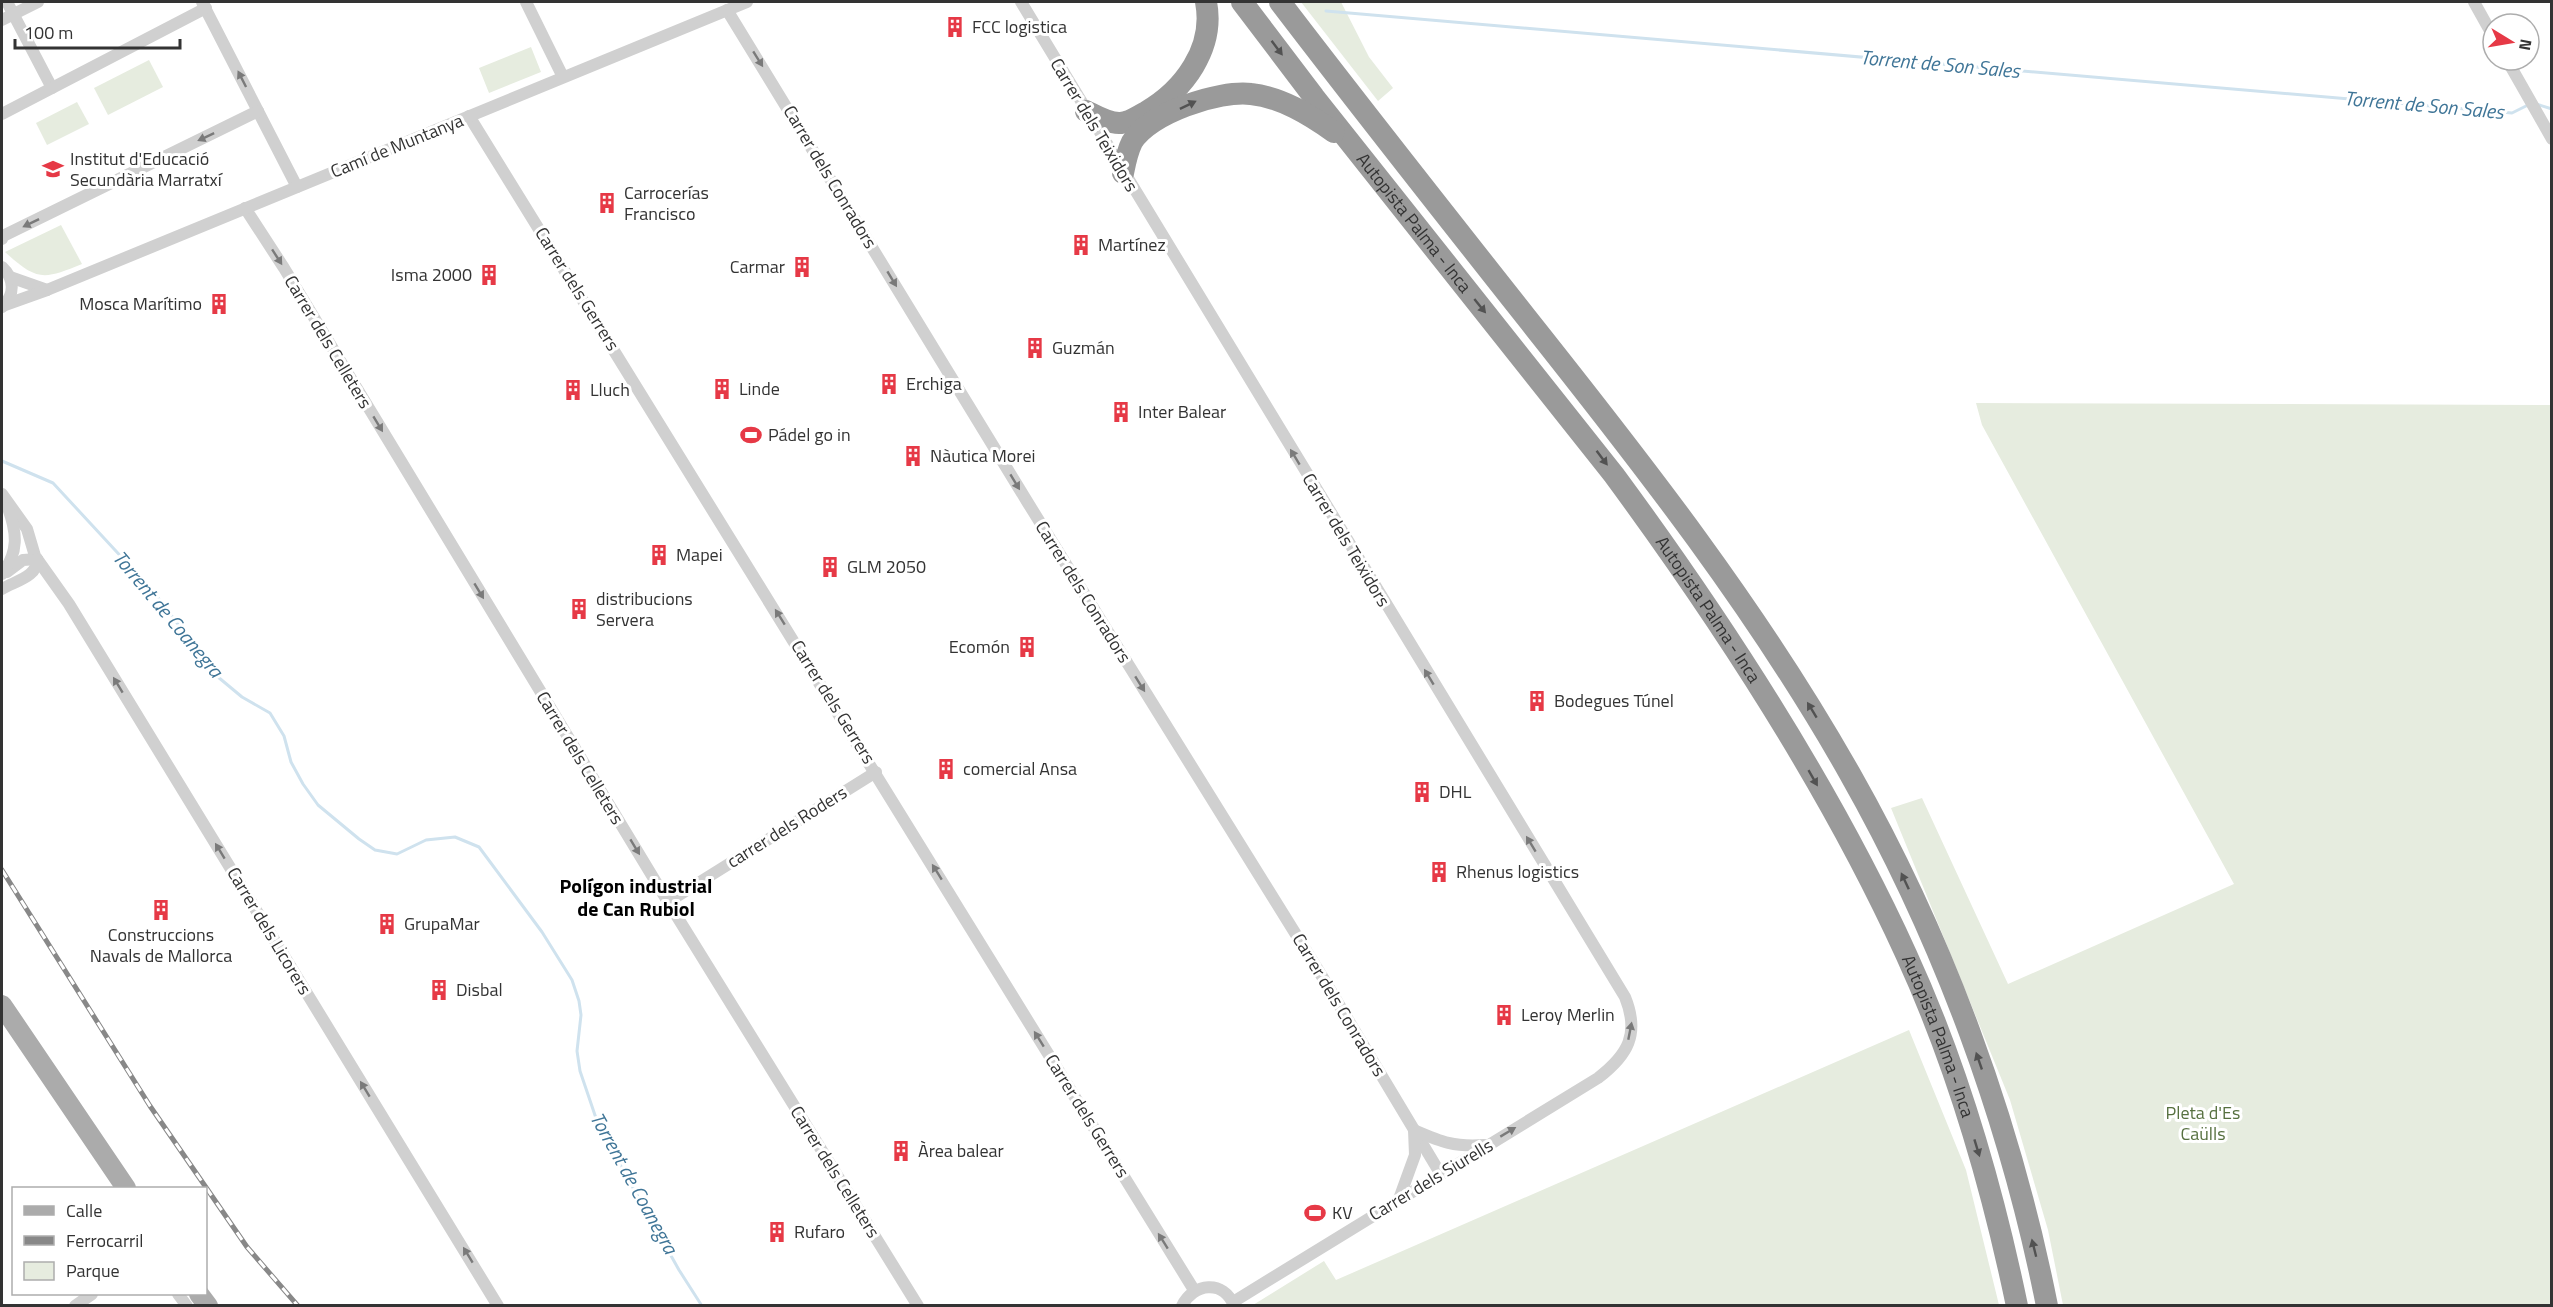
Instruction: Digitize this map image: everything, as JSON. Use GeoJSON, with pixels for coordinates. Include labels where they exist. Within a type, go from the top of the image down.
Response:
{"type":"FeatureCollection","features":[{"type":"Feature","properties":{"kind":"highway"},"geometry":{"type":"LineString","coordinates":[[1086,111],[1108,121],[1120,123],[1132,120],[1171,95],[1186,78],[1199,56],[1206,32],[1206,2]]}},
{"type":"Feature","properties":{"kind":"highway","name":"Autopista Palma - Inca"},"geometry":{"type":"LineString","coordinates":[[1242,2],[1352,145],[1546,386],[1656,532],[1742,661],[1829,805],[1907,954],[1948,1059],[1983,1166],[2017,1305]]}},
{"type":"Feature","properties":{"kind":"highway","name":"Autopista Palma - Inca"},"geometry":{"type":"LineString","coordinates":[[1280,2],[1675,507],[1763,632],[1823,727],[1903,875],[1969,1030],[2012,1163],[2047,1305]]}},
{"type":"Feature","properties":{"kind":"highway"},"geometry":{"type":"LineString","coordinates":[[1123,173],[1132,141],[1145,128],[1197,100],[1222,95],[1251,94],[1279,101],[1303,112],[1352,145]]}},
{"type":"Feature","properties":{"kind":"main road"},"geometry":{"type":"LineString","coordinates":[[2,1005],[125,1187]]}},
{"type":"Feature","properties":{"kind":"street"},"geometry":{"type":"LineString","coordinates":[[7,2],[52,88]]}},
{"type":"Feature","properties":{"kind":"street"},"geometry":{"type":"LineString","coordinates":[[2,20],[38,2]]}},
{"type":"Feature","properties":{"kind":"street"},"geometry":{"type":"LineString","coordinates":[[526,2],[563,77]]}},
{"type":"Feature","properties":{"kind":"street","name":"Camí de Muntanya"},"geometry":{"type":"LineString","coordinates":[[3,306],[47,290],[742,2]]}},
{"type":"Feature","properties":{"kind":"street","name":"Carrer dels Teixidors"},"geometry":{"type":"LineString","coordinates":[[1021,2],[1625,997],[1632,1015],[1632,1032],[1616,1064],[1598,1078]]}},
{"type":"Feature","properties":{"kind":"street"},"geometry":{"type":"LineString","coordinates":[[2,114],[204,5],[297,187]]}},
{"type":"Feature","properties":{"kind":"street","name":"Carrer dels Conradors"},"geometry":{"type":"LineString","coordinates":[[727,10],[1034,513],[1323,978],[1440,1173]]}},
{"type":"Feature","properties":{"kind":"street"},"geometry":{"type":"LineString","coordinates":[[2514,72],[2552,139]]}},
{"type":"Feature","properties":{"kind":"street"},"geometry":{"type":"LineString","coordinates":[[2,239],[3,236],[258,111]]}},
{"type":"Feature","properties":{"kind":"street","name":"Carrer dels Gerrers"},"geometry":{"type":"LineString","coordinates":[[469,116],[1194,1290]]}},
{"type":"Feature","properties":{"kind":"street","name":"Carrer dels Celleters"},"geometry":{"type":"LineString","coordinates":[[245,208],[668,902],[918,1305]]}},
{"type":"Feature","properties":{"kind":"street"},"geometry":{"type":"LineString","coordinates":[[2,267],[10,278],[12,293],[3,306]]}},
{"type":"Feature","properties":{"kind":"street"},"geometry":{"type":"LineString","coordinates":[[10,278],[47,290]]}},
{"type":"Feature","properties":{"kind":"street"},"geometry":{"type":"LineString","coordinates":[[2,589],[31,574],[36,568],[37,559],[27,529],[3,496]]}},
{"type":"Feature","properties":{"kind":"street"},"geometry":{"type":"LineString","coordinates":[[2,575],[12,558],[16,538],[3,496]]}},
{"type":"Feature","properties":{"kind":"street"},"geometry":{"type":"LineString","coordinates":[[2,575],[23,560],[37,559]]}},
{"type":"Feature","properties":{"kind":"street","name":"Carrer dels Licorers"},"geometry":{"type":"LineString","coordinates":[[37,559],[69,604],[498,1305]]}},
{"type":"Feature","properties":{"kind":"street","name":"carrer dels Roders"},"geometry":{"type":"LineString","coordinates":[[668,902],[876,772]]}},
{"type":"Feature","properties":{"kind":"street","name":"Carrer dels Siurells"},"geometry":{"type":"LineString","coordinates":[[1234,1304],[1440,1173],[1598,1078]]}},
{"type":"Feature","properties":{"kind":"street"},"geometry":{"type":"LineString","coordinates":[[1399,1199],[1415,1155],[1414,1130],[1445,1144],[1462,1146],[1488,1144]]}},
{"type":"Feature","properties":{"kind":"street"},"geometry":{"type":"LineString","coordinates":[[1182,1305],[1194,1290],[1212,1286],[1228,1294],[1234,1304]]}},
{"type":"Feature","properties":{"kind":"street"},"geometry":{"type":"LineString","coordinates":[[75,1305],[89,1295]]}},
{"type":"Feature","properties":{"kind":"green space"},"geometry":{"type":"Polygon","coordinates":[[[1301,2],[1341,2],[1369,57],[1393,88],[1378,101],[1301,2]]]}},
{"type":"Feature","properties":{"kind":"green space"},"geometry":{"type":"Polygon","coordinates":[[[531,47],[541,72],[489,93],[479,68],[531,47]]]}},
{"type":"Feature","properties":{"kind":"green space"},"geometry":{"type":"Polygon","coordinates":[[[149,60],[163,87],[108,115],[94,88],[149,60]]]}},
{"type":"Feature","properties":{"kind":"green space"},"geometry":{"type":"Polygon","coordinates":[[[77,102],[89,124],[47,145],[36,123],[77,102]]]}},
{"type":"Feature","properties":{"kind":"green space"},"geometry":{"type":"Polygon","coordinates":[[[61,225],[82,264],[58,273],[41,275],[25,268],[5,252],[61,225]]]}},
{"type":"Feature","properties":{"kind":"green space","name":"Pleta d'Es Caülls"},"geometry":{"type":"Polygon","coordinates":[[[1976,403],[2551,405],[2551,1305],[2063,1305],[2048,1230],[2010,1100],[1891,808],[1922,798],[2008,984],[2234,884],[1982,425],[1976,403]]]}},
{"type":"Feature","properties":{"kind":"green space"},"geometry":{"type":"Polygon","coordinates":[[[1909,1030],[1966,1170],[1999,1305],[1253,1305],[1324,1261],[1336,1280],[1909,1030]]]}},
{"type":"Feature","properties":{"kind":"waterway","name":"Torrent de Son Sales"},"geometry":{"type":"LineString","coordinates":[[1326,11],[2512,113],[2530,104]]}},
{"type":"Feature","properties":{"kind":"waterway","name":"Torrent de Son Sales"},"geometry":{"type":"LineString","coordinates":[[2536,104],[2552,109]]}},
{"type":"Feature","properties":{"kind":"waterway","name":"Torrent de Coanegra"},"geometry":{"type":"LineString","coordinates":[[2,461],[53,483],[152,590],[218,677],[242,697],[270,713],[284,736],[291,762],[303,784],[318,805],[359,839],[375,850],[397,854],[426,840],[455,837],[479,847],[542,932],[572,980],[581,1015],[577,1051],[580,1071],[599,1127],[679,1270],[702,1306]]}},
{"type":"Feature","properties":{"kind":"railway"},"geometry":{"type":"LineString","coordinates":[[2,870],[150,1106],[206,1187]]}},
{"type":"Feature","properties":{"kind":"railway"},"geometry":{"type":"LineString","coordinates":[[207,1189],[247,1247],[298,1306]]}},
{"type":"Feature","properties":{"kind":"place","name":"FCC logistica"},"geometry":{"type":"Point","coordinates":[955,27]}},
{"type":"Feature","properties":{"kind":"place","name":"Institut d'Educació Secundària Marratxí"},"geometry":{"type":"Point","coordinates":[53,169]}},
{"type":"Feature","properties":{"kind":"place","name":"Carrocerías Francisco"},"geometry":{"type":"Point","coordinates":[607,203]}},
{"type":"Feature","properties":{"kind":"place","name":"Martínez"},"geometry":{"type":"Point","coordinates":[1081,245]}},
{"type":"Feature","properties":{"kind":"place","name":"Carmar"},"geometry":{"type":"Point","coordinates":[802,267]}},
{"type":"Feature","properties":{"kind":"place","name":"Isma 2000"},"geometry":{"type":"Point","coordinates":[489,275]}},
{"type":"Feature","properties":{"kind":"place","name":"Mosca Marítimo"},"geometry":{"type":"Point","coordinates":[219,304]}},
{"type":"Feature","properties":{"kind":"place","name":"Guzmán"},"geometry":{"type":"Point","coordinates":[1035,348]}},
{"type":"Feature","properties":{"kind":"place","name":"Erchiga"},"geometry":{"type":"Point","coordinates":[889,384]}},
{"type":"Feature","properties":{"kind":"place","name":"Linde"},"geometry":{"type":"Point","coordinates":[722,389]}},
{"type":"Feature","properties":{"kind":"place","name":"Lluch"},"geometry":{"type":"Point","coordinates":[573,390]}},
{"type":"Feature","properties":{"kind":"place","name":"Inter Balear"},"geometry":{"type":"Point","coordinates":[1121,412]}},
{"type":"Feature","properties":{"kind":"place","name":"Pádel go in"},"geometry":{"type":"Point","coordinates":[751,435]}},
{"type":"Feature","properties":{"kind":"place","name":"Nàutica Morei"},"geometry":{"type":"Point","coordinates":[913,456]}},
{"type":"Feature","properties":{"kind":"place","name":"Mapei"},"geometry":{"type":"Point","coordinates":[659,555]}},
{"type":"Feature","properties":{"kind":"place","name":"GLM 2050"},"geometry":{"type":"Point","coordinates":[830,567]}},
{"type":"Feature","properties":{"kind":"place","name":"distribucions Servera"},"geometry":{"type":"Point","coordinates":[579,609]}},
{"type":"Feature","properties":{"kind":"place","name":"Ecomón"},"geometry":{"type":"Point","coordinates":[1027,647]}},
{"type":"Feature","properties":{"kind":"place","name":"Bodegues Túnel"},"geometry":{"type":"Point","coordinates":[1537,701]}},
{"type":"Feature","properties":{"kind":"place","name":"comercial Ansa"},"geometry":{"type":"Point","coordinates":[946,769]}},
{"type":"Feature","properties":{"kind":"place","name":"DHL"},"geometry":{"type":"Point","coordinates":[1422,792]}},
{"type":"Feature","properties":{"kind":"place","name":"Rhenus logistics"},"geometry":{"type":"Point","coordinates":[1439,872]}},
{"type":"Feature","properties":{"kind":"place","name":"Construccions Navals de Mallorca"},"geometry":{"type":"Point","coordinates":[161,910]}},
{"type":"Feature","properties":{"kind":"place","name":"GrupaMar"},"geometry":{"type":"Point","coordinates":[387,924]}},
{"type":"Feature","properties":{"kind":"place","name":"Disbal"},"geometry":{"type":"Point","coordinates":[439,990]}},
{"type":"Feature","properties":{"kind":"place","name":"Leroy Merlin"},"geometry":{"type":"Point","coordinates":[1504,1015]}},
{"type":"Feature","properties":{"kind":"place","name":"Àrea balear"},"geometry":{"type":"Point","coordinates":[901,1151]}},
{"type":"Feature","properties":{"kind":"place","name":"KV"},"geometry":{"type":"Point","coordinates":[1315,1213]}},
{"type":"Feature","properties":{"kind":"place","name":"Rufaro"},"geometry":{"type":"Point","coordinates":[777,1232]}},
{"type":"Feature","properties":{"kind":"district","name":"Polígon industrial de Can Rubiol"},"geometry":{"type":"Point","coordinates":[636,898]}}]}
